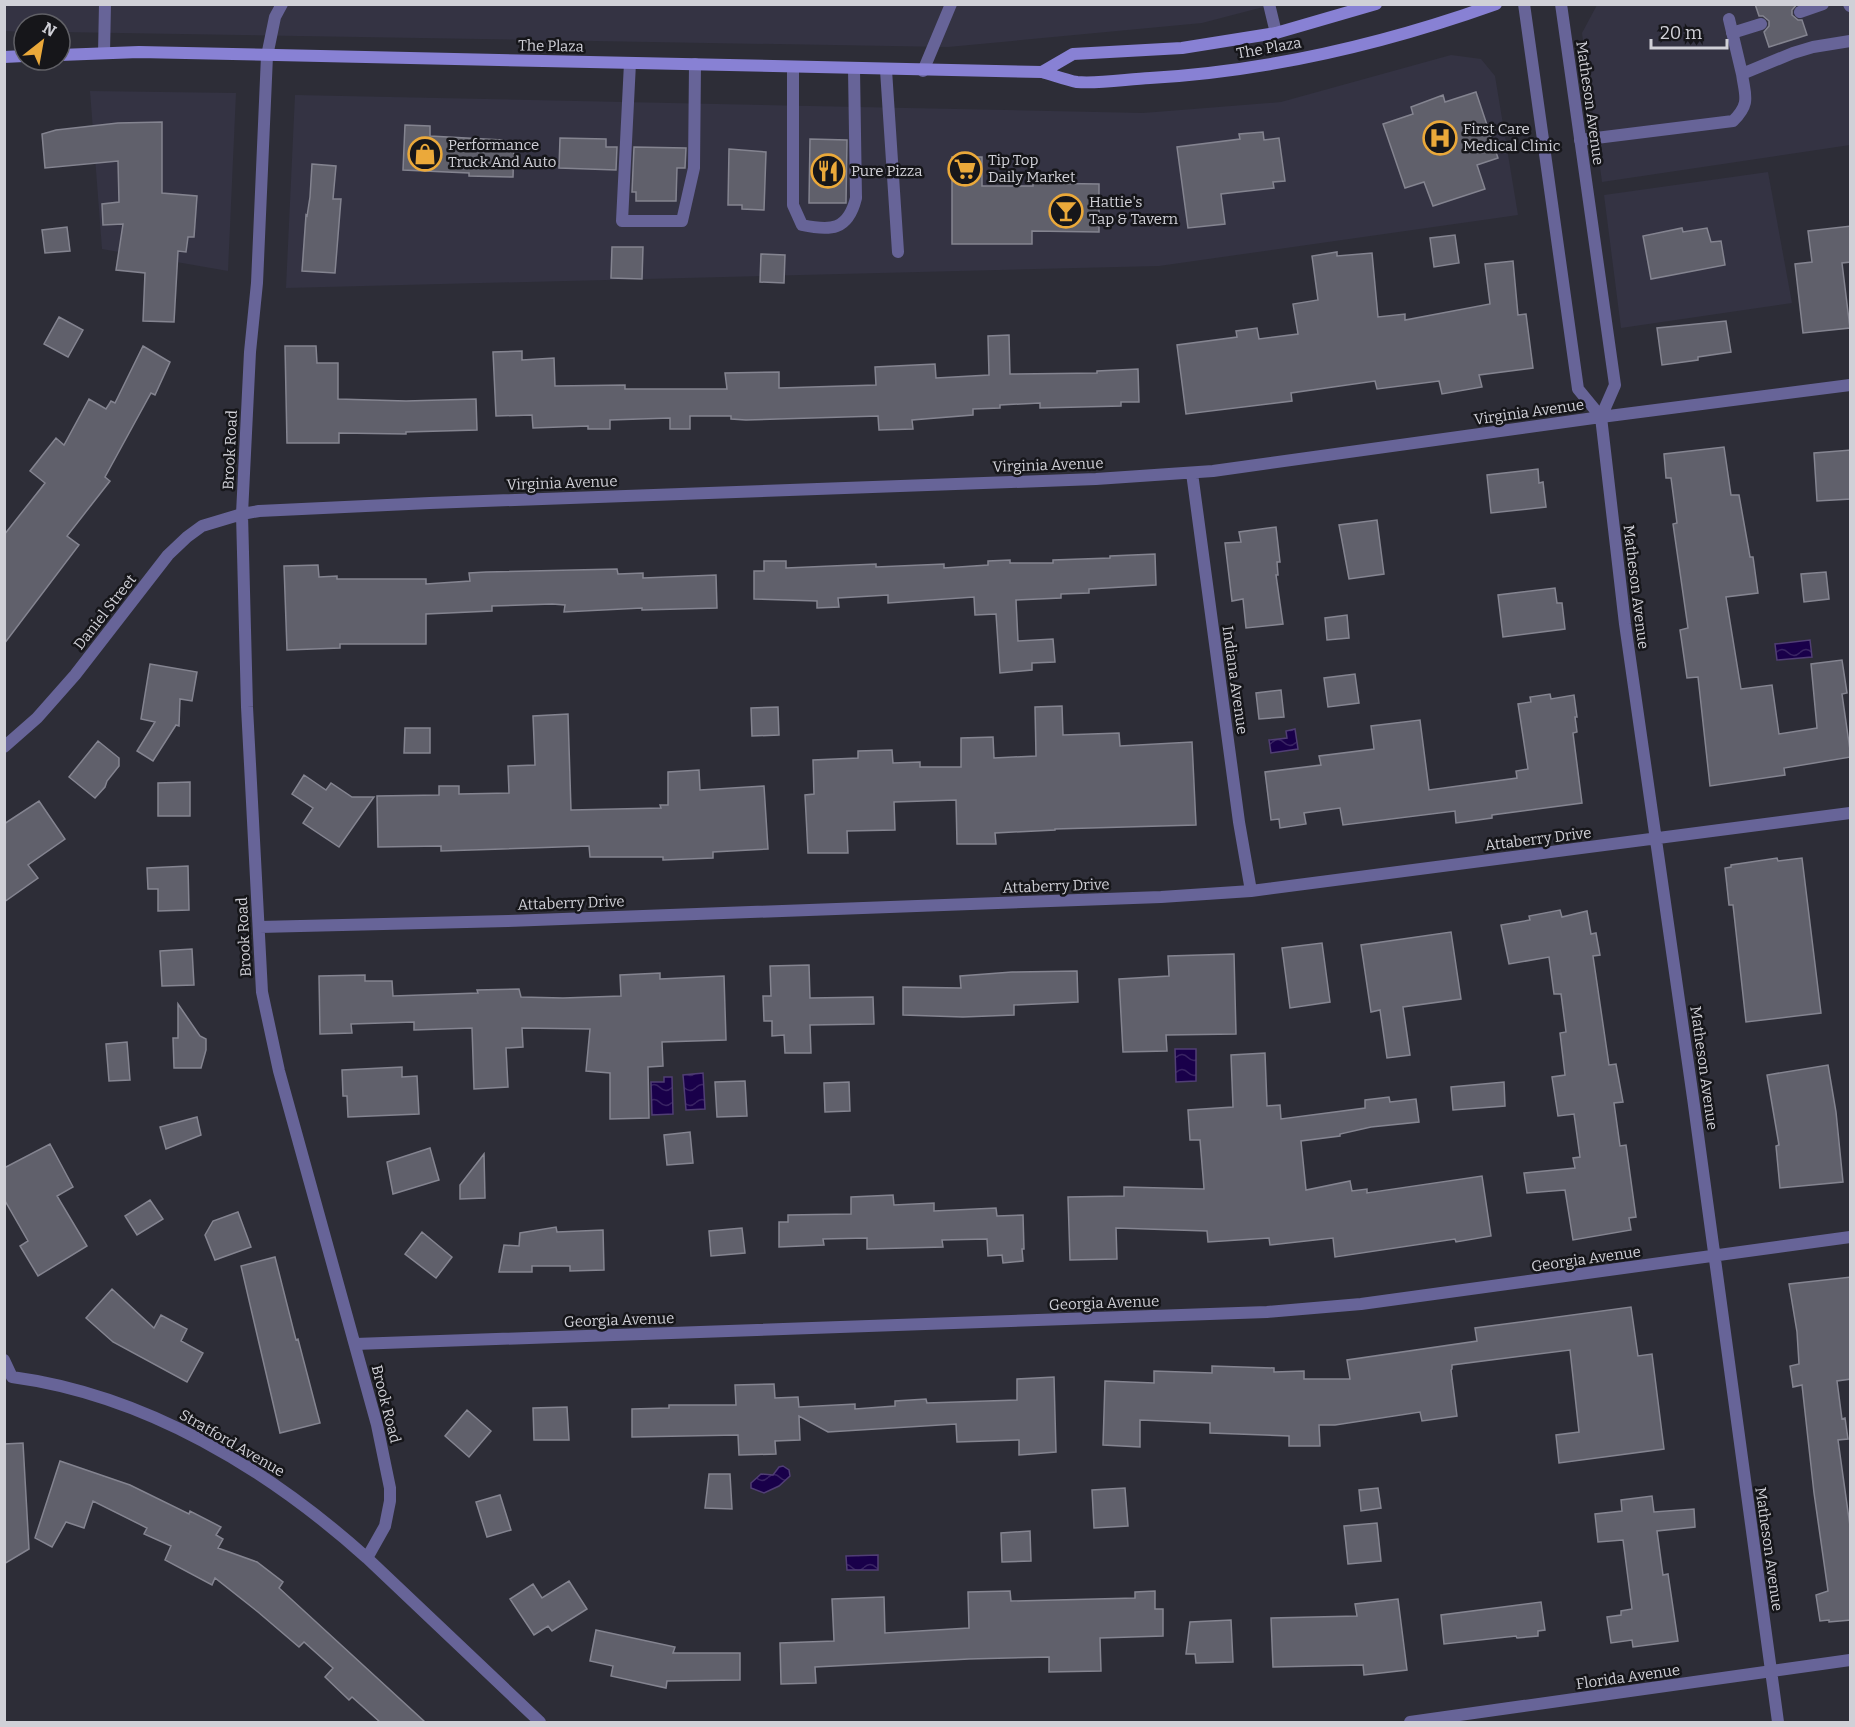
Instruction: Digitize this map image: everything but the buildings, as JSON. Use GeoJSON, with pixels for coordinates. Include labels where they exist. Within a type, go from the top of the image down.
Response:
{"type":"FeatureCollection","features":[{"type":"Feature","properties":{"kind":"main road","name":"The Plaza"},"geometry":{"type":"LineString","coordinates":[[1042,72],[1073,54],[1182,48],[1276,33],[1376,4]]}},
{"type":"Feature","properties":{"kind":"main road","name":"The Plaza"},"geometry":{"type":"LineString","coordinates":[[72,54],[139,52],[1042,72],[1077,82],[1188,76],[1276,63],[1363,46],[1432,27],[1496,4]]}},
{"type":"Feature","properties":{"kind":"street"},"geometry":{"type":"LineString","coordinates":[[104,53],[105,4]]}},
{"type":"Feature","properties":{"kind":"street","name":"Brook Road"},"geometry":{"type":"LineString","coordinates":[[282,4],[275,17],[267,56],[257,283],[250,352],[242,514],[247,696],[262,992],[279,1071],[377,1425],[390,1488],[385,1526],[368,1558]]}},
{"type":"Feature","properties":{"kind":"street"},"geometry":{"type":"LineString","coordinates":[[923,71],[951,4]]}},
{"type":"Feature","properties":{"kind":"street"},"geometry":{"type":"LineString","coordinates":[[1269,4],[1276,33]]}},
{"type":"Feature","properties":{"kind":"street"},"geometry":{"type":"LineString","coordinates":[[1524,4],[1578,389],[1601,417]]}},
{"type":"Feature","properties":{"kind":"street","name":"Matheson Avenue"},"geometry":{"type":"LineString","coordinates":[[1561,4],[1615,385],[1601,417],[1623,612],[1778,1722]]}},
{"type":"Feature","properties":{"kind":"street"},"geometry":{"type":"LineString","coordinates":[[1800,12],[1823,4]]}},
{"type":"Feature","properties":{"kind":"street"},"geometry":{"type":"LineString","coordinates":[[1580,141],[1733,121],[1743,111],[1746,104],[1742,74],[1729,20]]}},
{"type":"Feature","properties":{"kind":"street"},"geometry":{"type":"LineString","coordinates":[[1732,33],[1761,24]]}},
{"type":"Feature","properties":{"kind":"street"},"geometry":{"type":"LineString","coordinates":[[1742,74],[1793,53],[1813,47],[1851,41]]}},
{"type":"Feature","properties":{"kind":"street"},"geometry":{"type":"LineString","coordinates":[[630,63],[622,220],[682,221],[694,168],[695,64]]}},
{"type":"Feature","properties":{"kind":"street"},"geometry":{"type":"LineString","coordinates":[[793,67],[793,206],[802,225],[825,230],[844,222],[853,210],[856,198],[854,69]]}},
{"type":"Feature","properties":{"kind":"street"},"geometry":{"type":"LineString","coordinates":[[886,70],[898,252]]}},
{"type":"Feature","properties":{"kind":"street","name":"Virginia Avenue"},"geometry":{"type":"LineString","coordinates":[[242,514],[259,511],[430,502],[1096,479],[1192,472],[1851,385]]}},
{"type":"Feature","properties":{"kind":"street","name":"Indiana Avenue"},"geometry":{"type":"LineString","coordinates":[[1192,472],[1239,822],[1251,891]]}},
{"type":"Feature","properties":{"kind":"street","name":"Daniel Street"},"geometry":{"type":"LineString","coordinates":[[4,747],[38,718],[75,675],[168,555],[201,526],[242,514]]}},
{"type":"Feature","properties":{"kind":"street","name":"Attaberry Drive"},"geometry":{"type":"LineString","coordinates":[[259,927],[647,916],[1161,897],[1251,891],[1851,813]]}},
{"type":"Feature","properties":{"kind":"street","name":"Georgia Avenue"},"geometry":{"type":"LineString","coordinates":[[355,1344],[1267,1312],[1362,1304],[1851,1237]]}},
{"type":"Feature","properties":{"kind":"street","name":"Stratford Avenue"},"geometry":{"type":"LineString","coordinates":[[4,1360],[8,1377],[92,1395],[189,1433],[249,1467],[283,1490],[368,1558]]}},
{"type":"Feature","properties":{"kind":"street"},"geometry":{"type":"LineString","coordinates":[[368,1558],[540,1722]]}},
{"type":"Feature","properties":{"kind":"street","name":"Florida Avenue"},"geometry":{"type":"LineString","coordinates":[[1410,1722],[1851,1660]]}},
{"type":"Feature","properties":{"kind":"shaded area"},"geometry":{"type":"Polygon","coordinates":[[[5,4],[1271,5],[1202,23],[948,47],[72,32],[72,12],[12,12],[12,31],[5,31],[5,4]]]}},
{"type":"Feature","properties":{"kind":"shaded area"},"geometry":{"type":"Polygon","coordinates":[[[1597,5],[1850,5],[1850,145],[1602,182],[1582,33],[1597,5]]]}},
{"type":"Feature","properties":{"kind":"shaded area"},"geometry":{"type":"Polygon","coordinates":[[[1451,55],[1481,59],[1495,76],[1518,215],[1159,266],[286,288],[295,95],[1143,113],[1281,102],[1451,55]]]}},
{"type":"Feature","properties":{"kind":"shaded area"},"geometry":{"type":"Polygon","coordinates":[[[90,91],[236,93],[228,271],[102,249],[90,91]]]}},
{"type":"Feature","properties":{"kind":"shaded area"},"geometry":{"type":"Polygon","coordinates":[[[1768,172],[1792,303],[1621,328],[1604,195],[1768,172]]]}},
{"type":"Feature","properties":{"kind":"water"},"geometry":{"type":"Polygon","coordinates":[[[1810,640],[1812,657],[1777,660],[1775,644],[1810,640]]]}},
{"type":"Feature","properties":{"kind":"water"},"geometry":{"type":"Polygon","coordinates":[[[1295,729],[1298,749],[1271,753],[1269,740],[1287,738],[1286,731],[1295,729]]]}},
{"type":"Feature","properties":{"kind":"water"},"geometry":{"type":"Polygon","coordinates":[[[1175,1049],[1196,1049],[1196,1081],[1176,1082],[1175,1049]]]}},
{"type":"Feature","properties":{"kind":"water"},"geometry":{"type":"Polygon","coordinates":[[[703,1073],[705,1109],[686,1110],[683,1075],[703,1073]]]}},
{"type":"Feature","properties":{"kind":"water"},"geometry":{"type":"Polygon","coordinates":[[[664,1077],[672,1077],[673,1114],[652,1115],[651,1082],[664,1082],[664,1077]]]}},
{"type":"Feature","properties":{"kind":"water"},"geometry":{"type":"Polygon","coordinates":[[[783,1466],[789,1470],[790,1476],[779,1486],[764,1493],[751,1488],[751,1483],[761,1474],[773,1475],[779,1467],[783,1466]]]}},
{"type":"Feature","properties":{"kind":"water"},"geometry":{"type":"Polygon","coordinates":[[[878,1555],[878,1570],[847,1570],[846,1556],[878,1555]]]}},
{"type":"Feature","properties":{"kind":"place","name":"First Care Medical Clinic"},"geometry":{"type":"Point","coordinates":[1440,138]}},
{"type":"Feature","properties":{"kind":"place","name":"Performance Truck And Auto"},"geometry":{"type":"Point","coordinates":[425,154]}},
{"type":"Feature","properties":{"kind":"place","name":"Tip Top Daily Market"},"geometry":{"type":"Point","coordinates":[965,169]}},
{"type":"Feature","properties":{"kind":"place","name":"Pure Pizza"},"geometry":{"type":"Point","coordinates":[828,171]}},
{"type":"Feature","properties":{"kind":"place","name":"Hattie's Tap & Tavern"},"geometry":{"type":"Point","coordinates":[1066,211]}}]}
